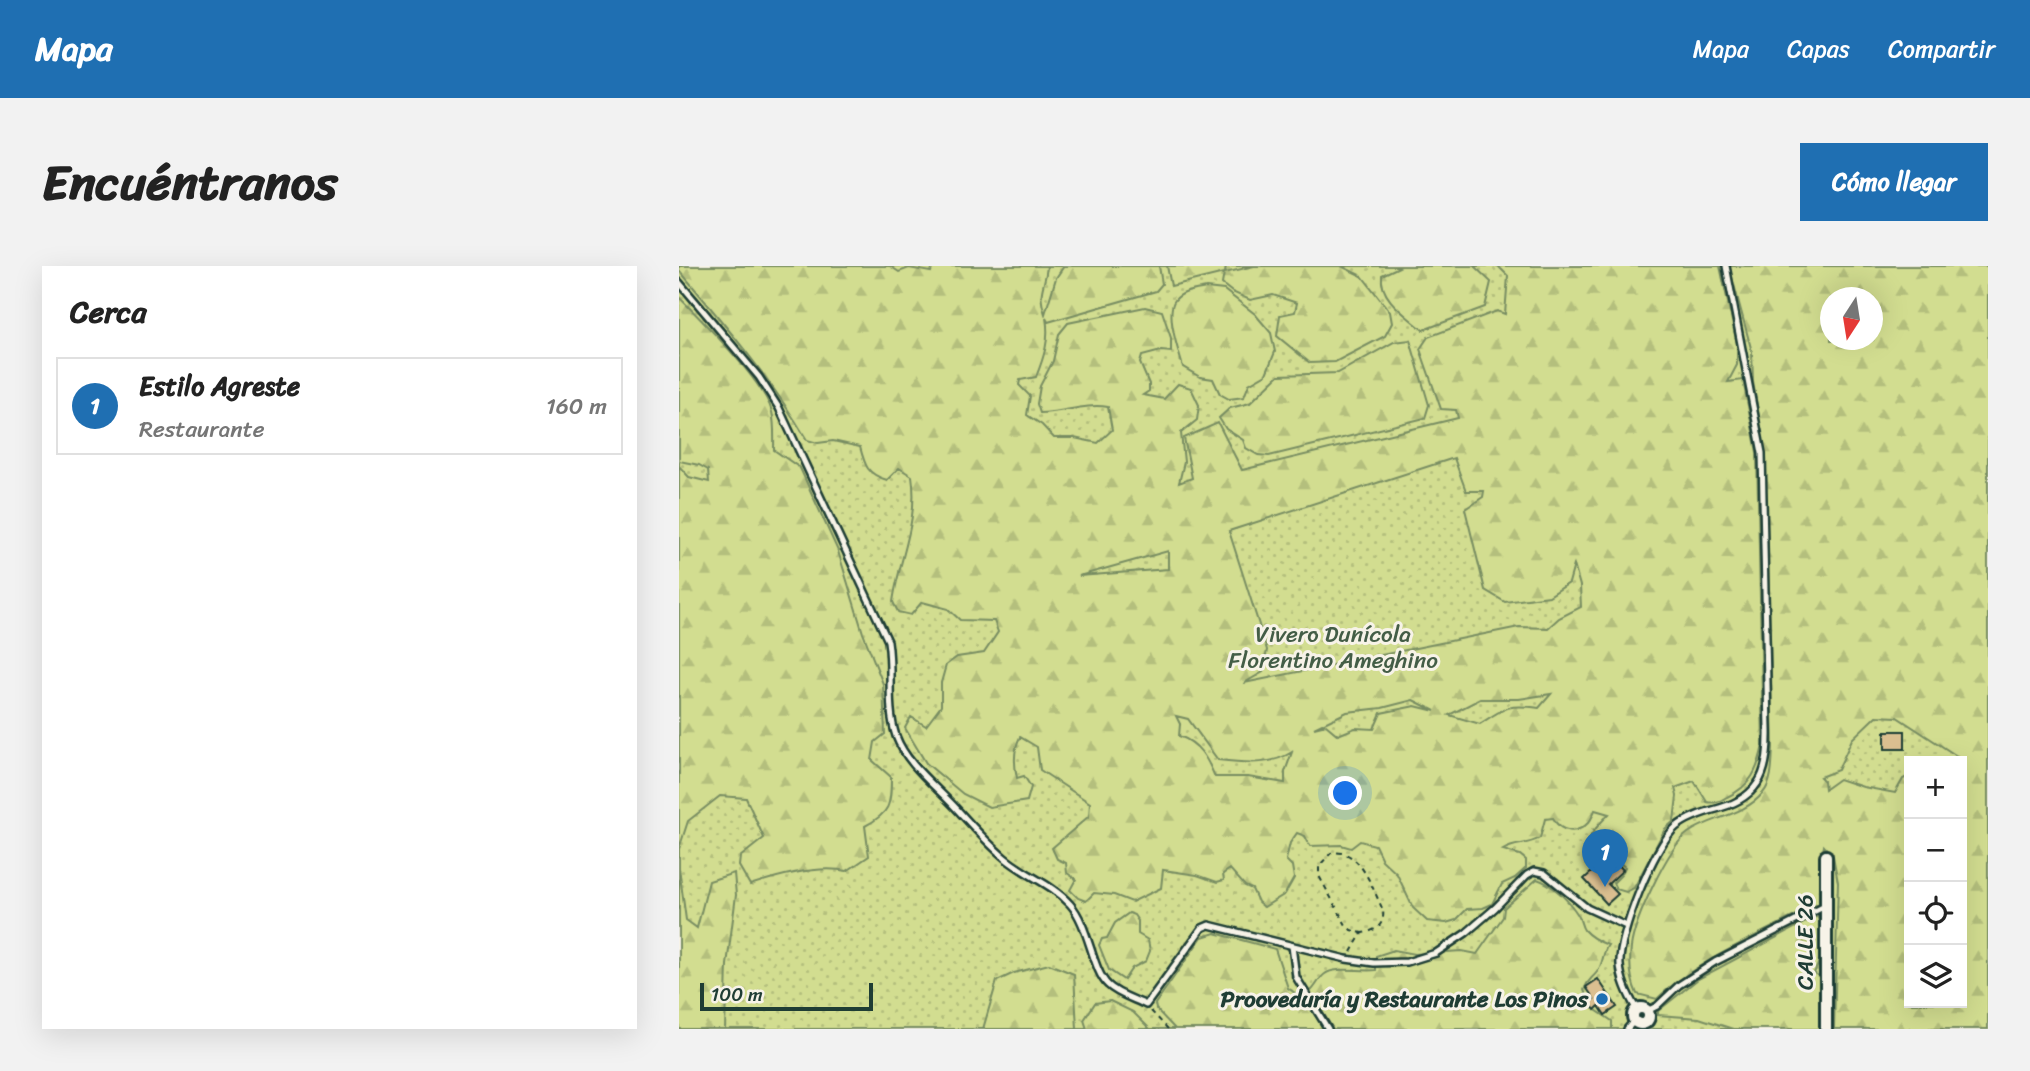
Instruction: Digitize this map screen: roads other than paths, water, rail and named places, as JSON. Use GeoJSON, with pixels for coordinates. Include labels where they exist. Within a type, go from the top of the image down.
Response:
{"type":"FeatureCollection","features":[{"type":"Feature","properties":{"kind":"street","name":"CALLE 26"},"geometry":{"type":"LineString","coordinates":[[1826,856],[1826,1029]]}},
{"type":"Feature","properties":{"kind":"lane"},"geometry":{"type":"LineString","coordinates":[[1725,266],[1762,453],[1767,761],[1758,784],[1738,802],[1703,813],[1674,828],[1652,864],[1620,947],[1620,967],[1636,1018],[1657,1006],[1679,985],[1715,962],[1827,905]]}},
{"type":"Feature","properties":{"kind":"lane"},"geometry":{"type":"LineString","coordinates":[[679,282],[759,377],[779,408],[888,641],[891,656],[892,719],[901,748],[1005,858],[1061,895],[1072,906],[1106,983],[1146,1005],[1202,928],[1209,925],[1346,959],[1374,963],[1406,962],[1436,953],[1466,933],[1534,871],[1544,873],[1587,908],[1626,926]]}},
{"type":"Feature","properties":{"kind":"lane"},"geometry":{"type":"LineString","coordinates":[[1292,946],[1296,977],[1328,1029]]}},
{"type":"Feature","properties":{"kind":"place","name":"Estilo Agreste"},"geometry":{"type":"Point","coordinates":[1605,887]}},
{"type":"Feature","properties":{"kind":"place","name":"Prooveduría y Restaurante Los Pinos"},"geometry":{"type":"Point","coordinates":[1602,999]}},
{"type":"Feature","properties":{"kind":"park label","name":"Vivero Dunícola Florentino Ameghino"},"geometry":{"type":"Point","coordinates":[1333,647]}}]}
